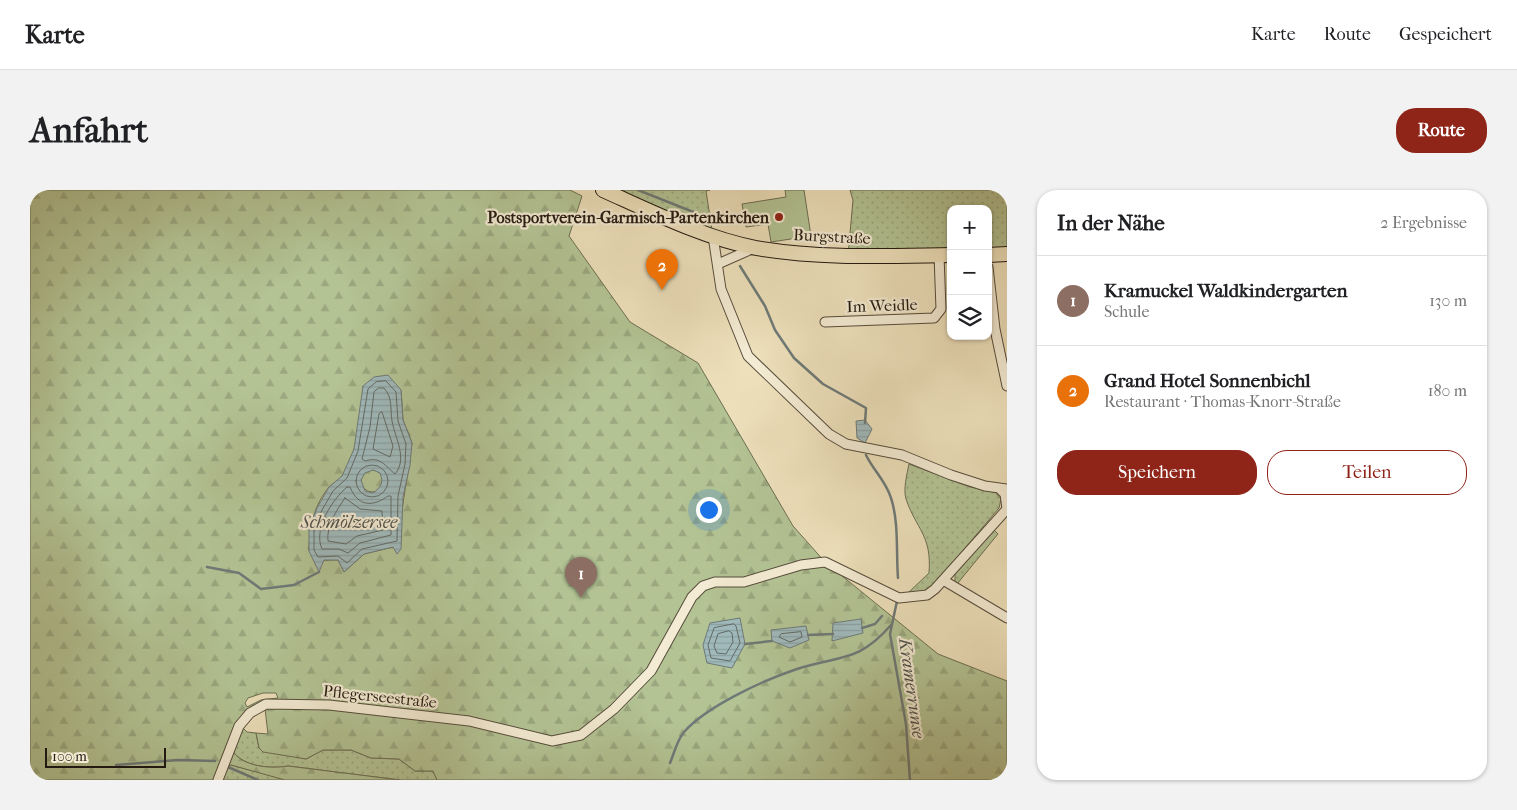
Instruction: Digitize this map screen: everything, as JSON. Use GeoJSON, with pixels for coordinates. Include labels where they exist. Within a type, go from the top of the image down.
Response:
{"type":"FeatureCollection","features":[{"type":"Feature","properties":{"kind":"main road","name":"Burgstraße"},"geometry":{"type":"LineString","coordinates":[[603,190],[713,236],[756,248],[827,255],[945,255]]}},
{"type":"Feature","properties":{"kind":"main road"},"geometry":{"type":"LineString","coordinates":[[992,255],[1007,254]]}},
{"type":"Feature","properties":{"kind":"street"},"geometry":{"type":"LineString","coordinates":[[713,236],[720,289],[748,356],[830,434],[846,444],[902,455],[951,475],[1004,489],[1007,509],[943,580],[1007,618]]}},
{"type":"Feature","properties":{"kind":"street"},"geometry":{"type":"LineString","coordinates":[[718,264],[756,248]]}},
{"type":"Feature","properties":{"kind":"street","name":"Im Weidle"},"geometry":{"type":"LineString","coordinates":[[825,322],[934,318],[941,309],[945,255]]}},
{"type":"Feature","properties":{"kind":"street"},"geometry":{"type":"LineString","coordinates":[[991,295],[995,329],[1007,386]]}},
{"type":"Feature","properties":{"kind":"street","name":"Pflegerseestraße"},"geometry":{"type":"LineString","coordinates":[[218,780],[239,726],[250,712],[266,704],[329,705],[469,720],[552,741],[581,735],[614,709],[651,671],[692,597],[703,586],[715,582],[744,582],[801,566],[825,562],[899,598],[927,595],[943,580]]}},
{"type":"Feature","properties":{"kind":"green space"},"geometry":{"type":"Polygon","coordinates":[[[30,190],[570,190],[582,196],[569,236],[630,322],[698,363],[793,526],[825,562],[938,654],[1007,681],[1007,780],[437,780],[433,771],[415,771],[399,759],[371,758],[351,750],[323,750],[306,759],[263,752],[259,748],[256,733],[268,734],[265,709],[254,716],[240,731],[234,744],[232,750],[243,760],[257,766],[288,766],[400,780],[285,780],[231,765],[228,766],[222,780],[30,780],[30,190]],[[363,386],[358,433],[352,457],[342,476],[330,486],[316,508],[310,534],[309,551],[324,560],[338,560],[344,572],[364,554],[393,547],[401,517],[412,443],[403,420],[401,390],[363,386]],[[263,693],[248,698],[245,703],[247,707],[261,700],[278,698],[276,693],[263,693]]]}},
{"type":"Feature","properties":{"kind":"green space"},"geometry":{"type":"Polygon","coordinates":[[[603,190],[710,190],[706,191],[713,236],[603,190]]]}},
{"type":"Feature","properties":{"kind":"green space"},"geometry":{"type":"Polygon","coordinates":[[[785,190],[804,190],[811,236],[771,242],[768,224],[746,227],[742,204],[786,197],[785,190]]]}},
{"type":"Feature","properties":{"kind":"green space"},"geometry":{"type":"Polygon","coordinates":[[[850,190],[1007,190],[1007,254],[992,255],[992,205],[947,205],[947,255],[848,255],[853,200],[850,190]]]}},
{"type":"Feature","properties":{"kind":"green space"},"geometry":{"type":"Polygon","coordinates":[[[909,464],[970,487],[995,492],[1001,499],[999,508],[932,587],[914,594],[908,593],[929,573],[929,560],[926,541],[905,495],[909,464]]]}},
{"type":"Feature","properties":{"kind":"green space"},"geometry":{"type":"Polygon","coordinates":[[[372,470],[380,473],[383,481],[380,489],[372,492],[364,489],[361,481],[364,473],[372,470]]]}},
{"type":"Feature","properties":{"kind":"green space"},"geometry":{"type":"Polygon","coordinates":[[[993,529],[998,534],[957,584],[955,583],[955,572],[993,529]]]}},
{"type":"Feature","properties":{"kind":"green space"},"geometry":{"type":"Polygon","coordinates":[[[243,728],[247,732],[256,733],[259,748],[306,759],[323,750],[351,750],[371,758],[399,759],[415,771],[433,771],[437,780],[400,780],[288,766],[257,766],[243,760],[232,750],[236,738],[243,728]]]}},
{"type":"Feature","properties":{"kind":"green space"},"geometry":{"type":"Polygon","coordinates":[[[231,765],[285,780],[222,780],[228,766],[231,765]]]}},
{"type":"Feature","properties":{"kind":"water","name":"Schmölzersee"},"geometry":{"type":"Polygon","coordinates":[[[388,375],[401,390],[403,420],[412,443],[410,465],[403,497],[401,549],[397,554],[393,547],[364,554],[344,572],[338,560],[324,560],[319,572],[309,551],[309,529],[317,508],[329,487],[342,476],[354,449],[363,386],[374,377],[388,375]],[[373,470],[365,473],[361,480],[365,491],[373,493],[380,487],[382,480],[380,473],[373,470]]]}},
{"type":"Feature","properties":{"kind":"water"},"geometry":{"type":"Polygon","coordinates":[[[865,420],[872,429],[865,443],[857,438],[856,421],[865,420]]]}},
{"type":"Feature","properties":{"kind":"water"},"geometry":{"type":"Polygon","coordinates":[[[740,618],[745,644],[732,668],[707,663],[703,645],[710,623],[740,618]]]}},
{"type":"Feature","properties":{"kind":"water"},"geometry":{"type":"Polygon","coordinates":[[[861,619],[863,633],[832,641],[833,623],[861,619]]]}},
{"type":"Feature","properties":{"kind":"water"},"geometry":{"type":"Polygon","coordinates":[[[806,626],[809,640],[790,648],[772,641],[771,630],[806,626]]]}},
{"type":"Feature","properties":{"kind":"waterway"},"geometry":{"type":"LineString","coordinates":[[638,190],[706,217]]}},
{"type":"Feature","properties":{"kind":"waterway"},"geometry":{"type":"LineString","coordinates":[[740,266],[765,306],[775,330],[794,358],[823,384],[866,408],[865,423]]}},
{"type":"Feature","properties":{"kind":"waterway"},"geometry":{"type":"LineString","coordinates":[[866,455],[886,486],[894,507],[898,578]]}},
{"type":"Feature","properties":{"kind":"waterway"},"geometry":{"type":"LineString","coordinates":[[207,567],[239,573],[261,589],[294,585],[319,572]]}},
{"type":"Feature","properties":{"kind":"waterway","name":"Kramerrunse"},"geometry":{"type":"LineString","coordinates":[[897,601],[890,634],[906,724],[910,780]]}},
{"type":"Feature","properties":{"kind":"waterway"},"geometry":{"type":"LineString","coordinates":[[862,628],[875,624],[882,616]]}},
{"type":"Feature","properties":{"kind":"waterway"},"geometry":{"type":"LineString","coordinates":[[670,763],[684,732],[694,722],[721,704],[753,687],[797,669],[858,652],[868,646],[891,625]]}},
{"type":"Feature","properties":{"kind":"waterway"},"geometry":{"type":"LineString","coordinates":[[808,635],[833,634]]}},
{"type":"Feature","properties":{"kind":"waterway"},"geometry":{"type":"LineString","coordinates":[[745,644],[772,641]]}},
{"type":"Feature","properties":{"kind":"waterway"},"geometry":{"type":"LineString","coordinates":[[116,765],[178,760],[215,761]]}},
{"type":"Feature","properties":{"kind":"waterway"},"geometry":{"type":"LineString","coordinates":[[228,767],[258,780]]}},
{"type":"Feature","properties":{"kind":"place","name":"Postsportverein-Garmisch-Partenkirchen"},"geometry":{"type":"Point","coordinates":[779,217]}},
{"type":"Feature","properties":{"kind":"place","name":"Grand Hotel Sonnenbichl"},"geometry":{"type":"Point","coordinates":[662,290]}},
{"type":"Feature","properties":{"kind":"place","name":"Kramuckel Waldkindergarten"},"geometry":{"type":"Point","coordinates":[581,598]}}]}
